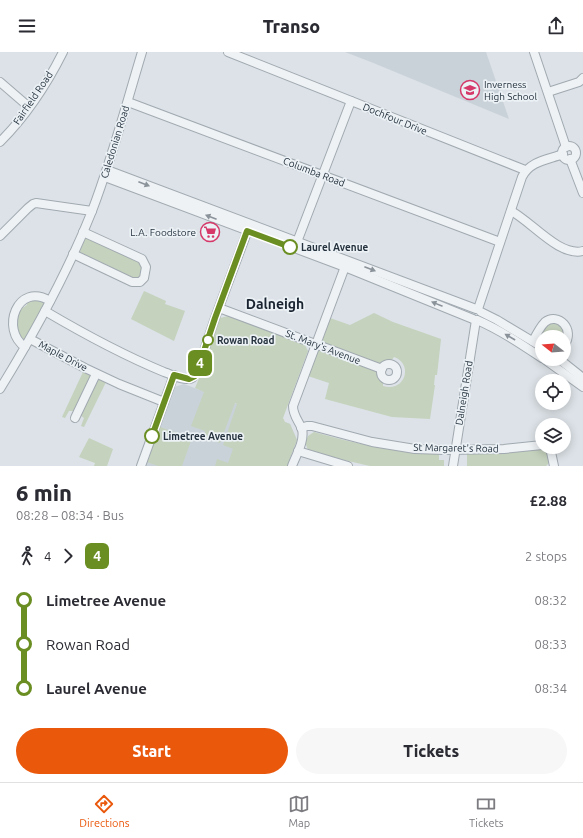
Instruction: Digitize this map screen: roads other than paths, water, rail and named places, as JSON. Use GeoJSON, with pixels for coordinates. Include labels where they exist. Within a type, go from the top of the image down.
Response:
{"type":"FeatureCollection","features":[{"type":"Feature","properties":{"kind":"street","name":"Fairfield Road"},"geometry":{"type":"LineString","coordinates":[[0,142],[13,129],[29,107],[63,52]]}},
{"type":"Feature","properties":{"kind":"street","name":"Caledonian Road"},"geometry":{"type":"LineString","coordinates":[[0,389],[45,312],[84,232],[106,173],[142,52]]}},
{"type":"Feature","properties":{"kind":"street","name":"Dochfour Drive"},"geometry":{"type":"LineString","coordinates":[[228,52],[525,170]]}},
{"type":"Feature","properties":{"kind":"street"},"geometry":{"type":"LineString","coordinates":[[534,52],[548,92],[565,158],[570,159],[583,193]]}},
{"type":"Feature","properties":{"kind":"street"},"geometry":{"type":"LineString","coordinates":[[548,92],[579,82],[583,78]]}},
{"type":"Feature","properties":{"kind":"street"},"geometry":{"type":"LineString","coordinates":[[0,82],[29,107]]}},
{"type":"Feature","properties":{"kind":"street"},"geometry":{"type":"LineString","coordinates":[[297,242],[351,101]]}},
{"type":"Feature","properties":{"kind":"street","name":"Columba Road"},"geometry":{"type":"LineString","coordinates":[[128,102],[500,242]]}},
{"type":"Feature","properties":{"kind":"street"},"geometry":{"type":"LineString","coordinates":[[525,170],[530,166],[572,146],[579,149],[574,157],[570,159]]}},
{"type":"Feature","properties":{"kind":"street","name":"Dalneigh Road"},"geometry":{"type":"LineString","coordinates":[[452,466],[477,315],[525,170]]}},
{"type":"Feature","properties":{"kind":"street"},"geometry":{"type":"LineString","coordinates":[[106,173],[477,315],[533,341],[535,338]]}},
{"type":"Feature","properties":{"kind":"street"},"geometry":{"type":"LineString","coordinates":[[0,236],[36,202],[92,211]]}},
{"type":"Feature","properties":{"kind":"street"},"geometry":{"type":"LineString","coordinates":[[511,211],[549,240],[574,251],[583,251]]}},
{"type":"Feature","properties":{"kind":"street"},"geometry":{"type":"LineString","coordinates":[[249,228],[297,242],[346,264]]}},
{"type":"Feature","properties":{"kind":"street"},"geometry":{"type":"LineString","coordinates":[[45,312],[111,348],[174,375],[189,379],[195,376],[249,228]]}},
{"type":"Feature","properties":{"kind":"street"},"geometry":{"type":"LineString","coordinates":[[73,254],[132,282],[140,282],[144,278],[146,267],[142,259],[84,232]]}},
{"type":"Feature","properties":{"kind":"street"},"geometry":{"type":"LineString","coordinates":[[292,466],[302,440],[299,425],[293,411],[293,406],[346,264]]}},
{"type":"Feature","properties":{"kind":"street"},"geometry":{"type":"LineString","coordinates":[[25,347],[15,340],[10,332],[9,318],[12,310],[18,303],[29,297],[42,297],[50,301]]}},
{"type":"Feature","properties":{"kind":"street","name":"St. Mary's Avenue"},"geometry":{"type":"LineString","coordinates":[[219,308],[382,369]]}},
{"type":"Feature","properties":{"kind":"street"},"geometry":{"type":"LineString","coordinates":[[477,315],[489,325],[535,353]]}},
{"type":"Feature","properties":{"kind":"street"},"geometry":{"type":"LineString","coordinates":[[541,330],[546,322],[552,319],[564,323],[568,330]]}},
{"type":"Feature","properties":{"kind":"street","name":"Maple Drive"},"geometry":{"type":"LineString","coordinates":[[30,339],[96,374],[164,402]]}},
{"type":"Feature","properties":{"kind":"street"},"geometry":{"type":"LineString","coordinates":[[554,366],[583,387]]}},
{"type":"Feature","properties":{"kind":"street"},"geometry":{"type":"LineString","coordinates":[[568,366],[583,378]]}},
{"type":"Feature","properties":{"kind":"street","name":"Maple Drive"},"geometry":{"type":"LineString","coordinates":[[75,418],[96,374]]}},
{"type":"Feature","properties":{"kind":"street"},"geometry":{"type":"LineString","coordinates":[[141,466],[174,375]]}},
{"type":"Feature","properties":{"kind":"street","name":"St Margaret's Road"},"geometry":{"type":"LineString","coordinates":[[299,425],[406,448],[455,450],[507,449],[535,445]]}},
{"type":"Feature","properties":{"kind":"street"},"geometry":{"type":"LineString","coordinates":[[298,451],[348,466]]}},
{"type":"Feature","properties":{"kind":"street"},"geometry":{"type":"LineString","coordinates":[[551,454],[554,466]]}},
{"type":"Feature","properties":{"kind":"place","name":"Inverness High School"},"geometry":{"type":"Point","coordinates":[470,90]}},
{"type":"Feature","properties":{"kind":"place","name":"L.A. Foodstore"},"geometry":{"type":"Point","coordinates":[210,232]}},
{"type":"Feature","properties":{"kind":"place","name":"Laurel Avenue"},"geometry":{"type":"Point","coordinates":[290,247]}},
{"type":"Feature","properties":{"kind":"place","name":"Rowan Road"},"geometry":{"type":"Point","coordinates":[208,340]}},
{"type":"Feature","properties":{"kind":"place","name":"Limetree Avenue"},"geometry":{"type":"Point","coordinates":[152,436]}},
{"type":"Feature","properties":{"kind":"district","name":"Dalneigh"},"geometry":{"type":"Point","coordinates":[275,304]}}]}
